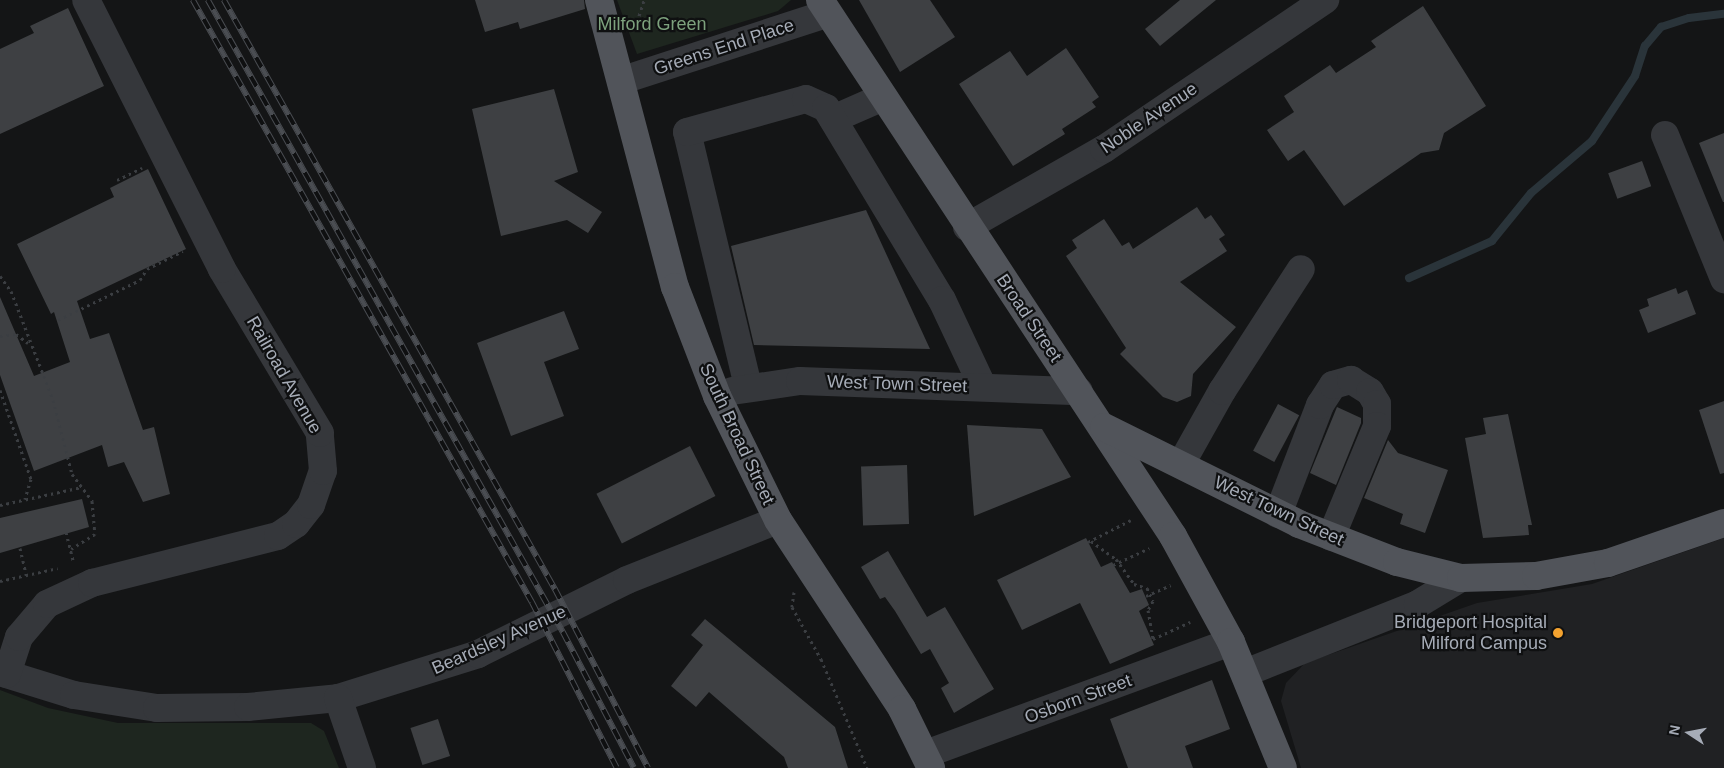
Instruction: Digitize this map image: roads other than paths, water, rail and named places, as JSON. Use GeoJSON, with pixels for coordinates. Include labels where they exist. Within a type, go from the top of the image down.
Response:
{"type":"FeatureCollection","features":[{"type":"Feature","properties":{"kind":"main road"},"geometry":{"type":"LineString","coordinates":[[599,0],[622,80]]}},
{"type":"Feature","properties":{"kind":"main road","name":"Broad Street"},"geometry":{"type":"LineString","coordinates":[[823,7],[966,227],[1104,427],[1178,544],[1231,642],[1283,768]]}},
{"type":"Feature","properties":{"kind":"main road","name":"South Broad Street"},"geometry":{"type":"LineString","coordinates":[[622,80],[675,286],[717,396],[778,520],[882,676],[928,761]]}},
{"type":"Feature","properties":{"kind":"main road","name":"West Town Street"},"geometry":{"type":"LineString","coordinates":[[1104,427],[1278,514],[1331,537],[1397,562],[1461,578],[1536,576],[1608,563],[1724,523]]}},
{"type":"Feature","properties":{"kind":"street","name":"Railroad Avenue"},"geometry":{"type":"LineString","coordinates":[[3,673],[26,625],[62,595],[269,540],[296,524],[315,496],[325,460],[320,432],[207,240],[86,0]]}},
{"type":"Feature","properties":{"kind":"street","name":"Noble Avenue"},"geometry":{"type":"LineString","coordinates":[[966,227],[1104,149],[1324,0]]}},
{"type":"Feature","properties":{"kind":"street","name":"Greens End Place"},"geometry":{"type":"LineString","coordinates":[[622,80],[823,7]]}},
{"type":"Feature","properties":{"kind":"street"},"geometry":{"type":"LineString","coordinates":[[833,119],[881,98]]}},
{"type":"Feature","properties":{"kind":"street"},"geometry":{"type":"LineString","coordinates":[[748,386],[687,132],[806,99],[826,108],[833,119],[942,300],[983,387]]}},
{"type":"Feature","properties":{"kind":"street"},"geometry":{"type":"LineString","coordinates":[[1665,135],[1724,279]]}},
{"type":"Feature","properties":{"kind":"street"},"geometry":{"type":"LineString","coordinates":[[1181,464],[1222,390],[1301,269]]}},
{"type":"Feature","properties":{"kind":"street"},"geometry":{"type":"LineString","coordinates":[[1278,514],[1320,405],[1333,385],[1351,380],[1370,392],[1377,404],[1376,426],[1331,537]]}},
{"type":"Feature","properties":{"kind":"street","name":"West Town Street"},"geometry":{"type":"LineString","coordinates":[[717,396],[748,386],[800,381],[1079,391]]}},
{"type":"Feature","properties":{"kind":"street","name":"Beardsley Avenue"},"geometry":{"type":"LineString","coordinates":[[3,673],[74,695],[157,708],[248,707],[338,698],[478,654],[626,580],[778,520]]}},
{"type":"Feature","properties":{"kind":"street"},"geometry":{"type":"LineString","coordinates":[[1245,673],[1418,604],[1461,578]]}},
{"type":"Feature","properties":{"kind":"street","name":"Osborn Street"},"geometry":{"type":"LineString","coordinates":[[928,761],[1231,642]]}},
{"type":"Feature","properties":{"kind":"street"},"geometry":{"type":"LineString","coordinates":[[338,698],[362,768]]}},
{"type":"Feature","properties":{"kind":"waterway"},"geometry":{"type":"LineString","coordinates":[[1409,278],[1492,241],[1531,193],[1592,141],[1635,76],[1645,46],[1661,27],[1689,18],[1724,14]]}},
{"type":"Feature","properties":{"kind":"railway"},"geometry":{"type":"LineString","coordinates":[[193,0],[532,602],[617,768]]}},
{"type":"Feature","properties":{"kind":"railway"},"geometry":{"type":"LineString","coordinates":[[208,0],[563,632],[634,768]]}},
{"type":"Feature","properties":{"kind":"railway"},"geometry":{"type":"LineString","coordinates":[[224,0],[555,589],[648,768]]}},
{"type":"Feature","properties":{"kind":"place","name":"Bridgeport Hospital Milford Campus"},"geometry":{"type":"Point","coordinates":[1558,633]}},
{"type":"Feature","properties":{"kind":"park label","name":"Milford Green"},"geometry":{"type":"Point","coordinates":[652,24]}}]}
